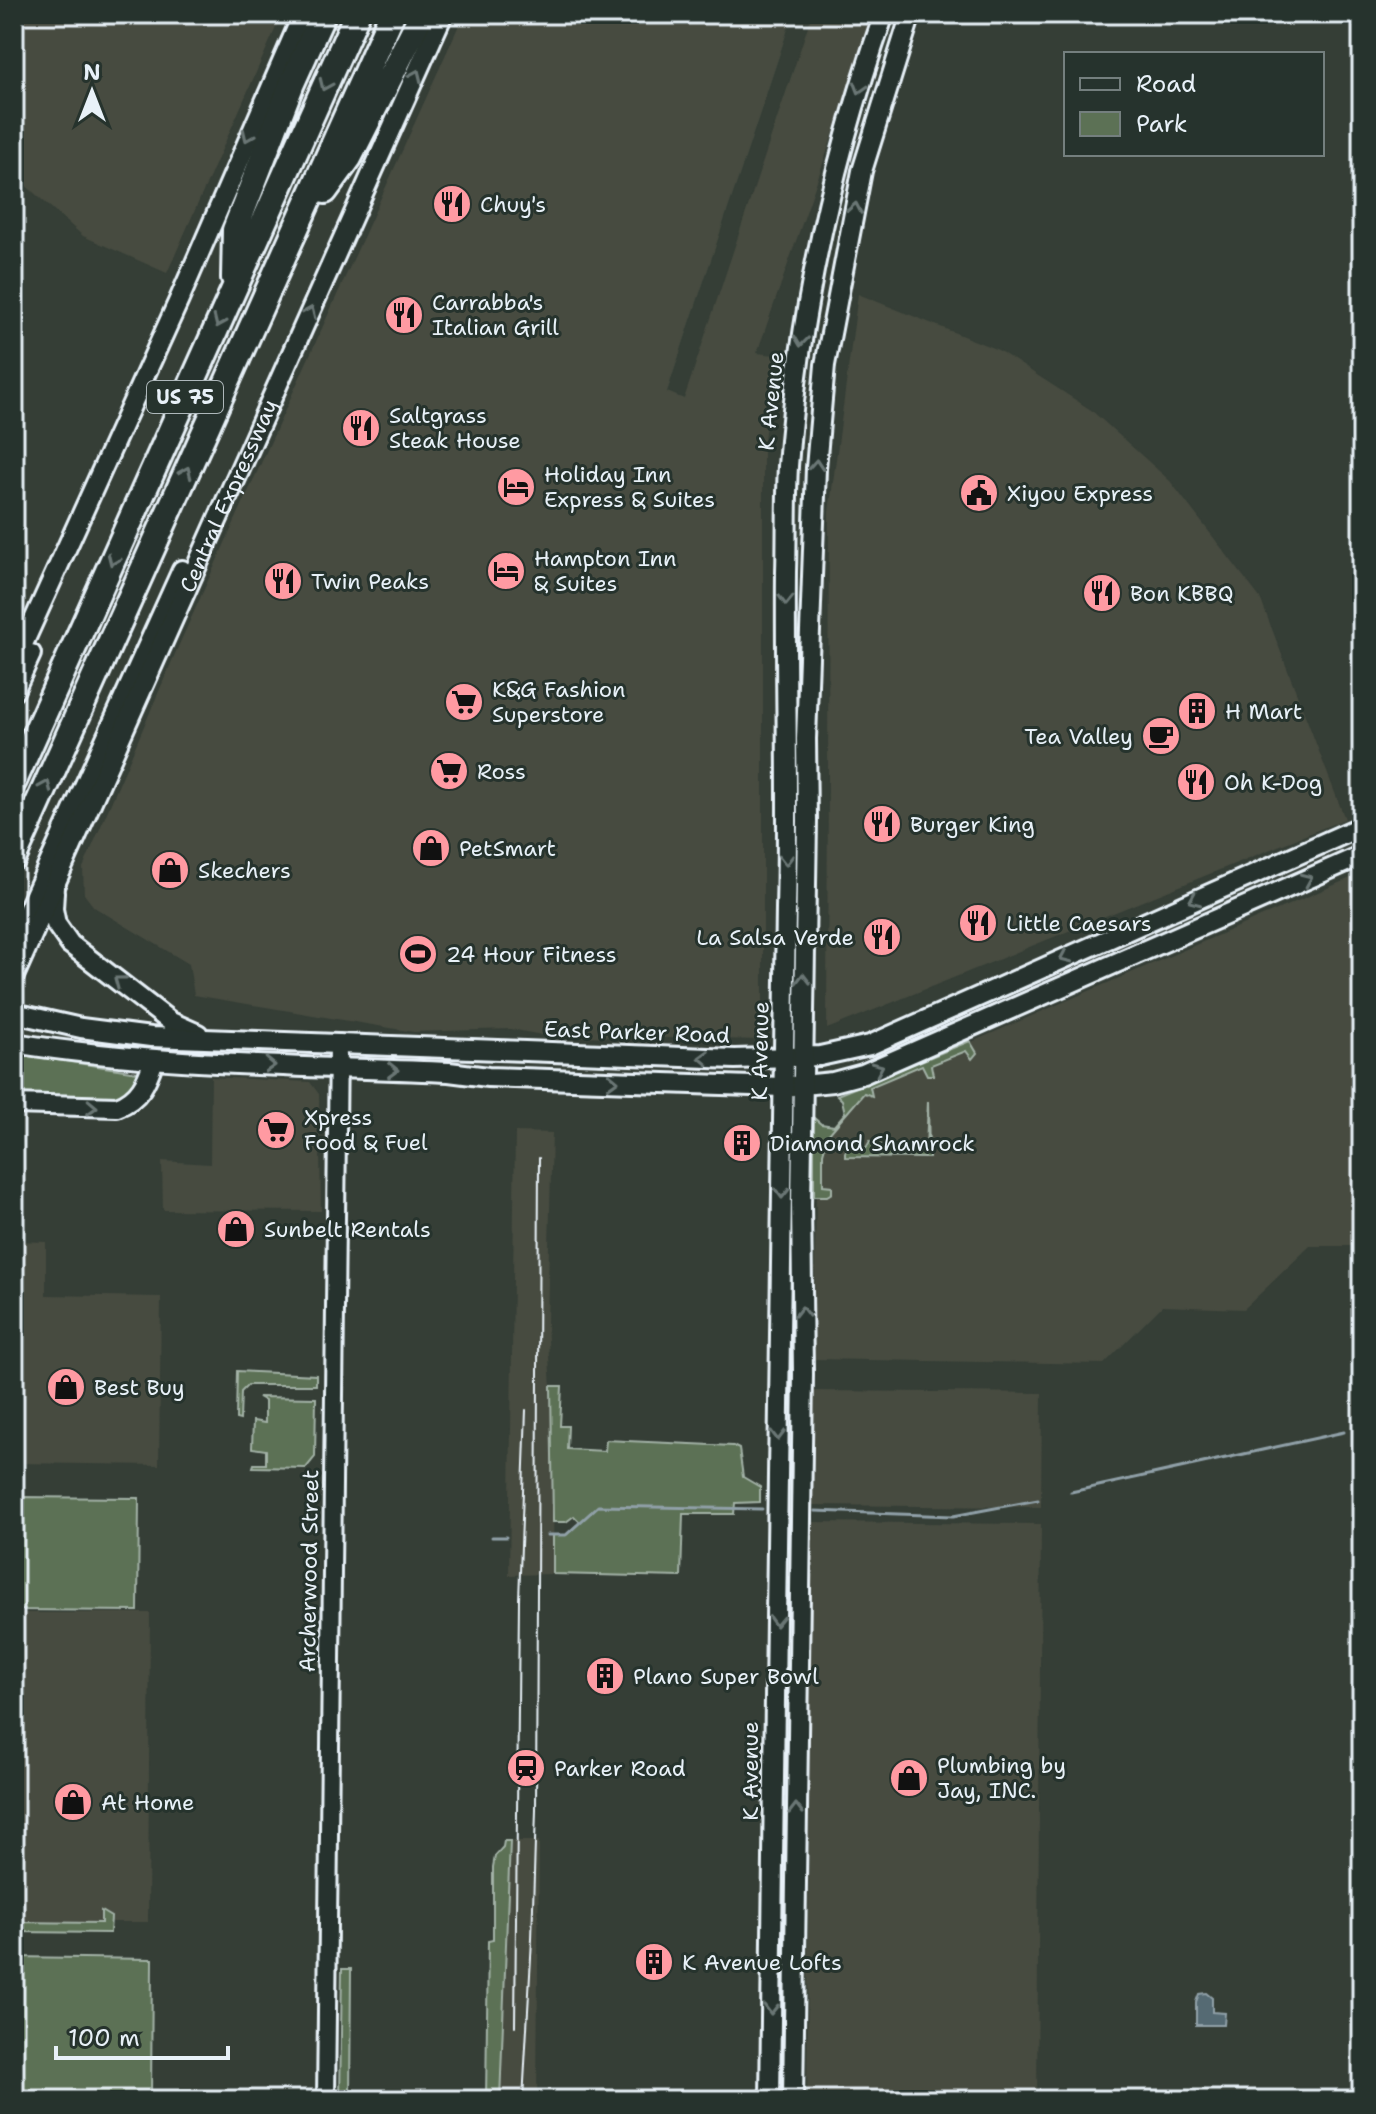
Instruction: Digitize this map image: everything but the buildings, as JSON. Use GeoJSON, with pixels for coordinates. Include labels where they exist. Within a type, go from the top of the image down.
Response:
{"type":"FeatureCollection","features":[{"type":"Feature","properties":{"kind":"highway"},"geometry":{"type":"LineString","coordinates":[[234,288],[235,230],[292,83],[323,14]]}},
{"type":"Feature","properties":{"kind":"highway","name":"US 75"},"geometry":{"type":"LineString","coordinates":[[14,781],[357,14]]}},
{"type":"Feature","properties":{"kind":"highway","name":"US 75"},"geometry":{"type":"LineString","coordinates":[[14,857],[392,14]]}},
{"type":"Feature","properties":{"kind":"highway"},"geometry":{"type":"LineString","coordinates":[[297,229],[349,158],[422,14]]}},
{"type":"Feature","properties":{"kind":"main road"},"geometry":{"type":"LineString","coordinates":[[14,664],[303,14]]}},
{"type":"Feature","properties":{"kind":"main road","name":"Central Expressway"},"geometry":{"type":"LineString","coordinates":[[14,976],[443,14]]}},
{"type":"Feature","properties":{"kind":"main road","name":"K Avenue"},"geometry":{"type":"LineString","coordinates":[[770,2100],[782,1059],[787,892],[787,505],[791,429],[813,269],[835,173],[884,14]]}},
{"type":"Feature","properties":{"kind":"main road","name":"K Avenue"},"geometry":{"type":"LineString","coordinates":[[793,2100],[806,739],[814,506],[825,365],[862,171],[911,14]]}},
{"type":"Feature","properties":{"kind":"main road"},"geometry":{"type":"LineString","coordinates":[[14,941],[165,605],[278,383]]}},
{"type":"Feature","properties":{"kind":"main road"},"geometry":{"type":"LineString","coordinates":[[14,691],[83,531],[97,495],[96,485]]}},
{"type":"Feature","properties":{"kind":"main road"},"geometry":{"type":"LineString","coordinates":[[787,505],[814,506]]}},
{"type":"Feature","properties":{"kind":"main road"},"geometry":{"type":"LineString","coordinates":[[785,739],[806,739]]}},
{"type":"Feature","properties":{"kind":"main road","name":"East Parker Road"},"geometry":{"type":"LineString","coordinates":[[14,1013],[81,1028],[151,1037],[782,1059],[838,1053],[870,1045],[1362,826]]}},
{"type":"Feature","properties":{"kind":"main road"},"geometry":{"type":"LineString","coordinates":[[14,1043],[83,1054],[154,1060],[449,1072],[488,1077],[782,1087],[846,1080],[1362,855]]}},
{"type":"Feature","properties":{"kind":"main road"},"geometry":{"type":"LineString","coordinates":[[1243,879],[1253,903]]}},
{"type":"Feature","properties":{"kind":"main road"},"geometry":{"type":"LineString","coordinates":[[55,881],[53,909],[56,924],[70,944],[181,1028],[214,1040]]}},
{"type":"Feature","properties":{"kind":"main road"},"geometry":{"type":"LineString","coordinates":[[1102,941],[1112,964]]}},
{"type":"Feature","properties":{"kind":"main road"},"geometry":{"type":"LineString","coordinates":[[965,1002],[974,1025]]}},
{"type":"Feature","properties":{"kind":"main road"},"geometry":{"type":"LineString","coordinates":[[488,1077],[490,1051]]}},
{"type":"Feature","properties":{"kind":"main road"},"geometry":{"type":"LineString","coordinates":[[14,1104],[123,1105],[144,1086],[154,1060]]}},
{"type":"Feature","properties":{"kind":"main road"},"geometry":{"type":"LineString","coordinates":[[778,1543],[800,1542]]}},
{"type":"Feature","properties":{"kind":"main road"},"geometry":{"type":"LineString","coordinates":[[774,1695],[797,1695]]}},
{"type":"Feature","properties":{"kind":"main road"},"geometry":{"type":"LineString","coordinates":[[774,1875],[796,1875]]}},
{"type":"Feature","properties":{"kind":"street","name":"Archerwood Street"},"geometry":{"type":"LineString","coordinates":[[326,2100],[338,1043]]}},
{"type":"Feature","properties":{"kind":"shaded area"},"geometry":{"type":"Polygon","coordinates":[[[14,14],[282,14],[167,273],[83,236],[14,175],[14,14]]]}},
{"type":"Feature","properties":{"kind":"shaded area"},"geometry":{"type":"Polygon","coordinates":[[[464,14],[793,14],[667,392],[684,399],[812,14],[875,14],[757,353],[775,355],[763,447],[763,1040],[570,1036],[562,1039],[511,1029],[414,1032],[194,995],[189,964],[94,907],[84,894],[83,868],[178,647],[464,14]]]}},
{"type":"Feature","properties":{"kind":"shaded area"},"geometry":{"type":"Polygon","coordinates":[[[858,294],[998,350],[1091,410],[1170,481],[1260,598],[1345,819],[827,1029],[829,512],[858,294]]]}},
{"type":"Feature","properties":{"kind":"shaded area"},"geometry":{"type":"Polygon","coordinates":[[[1362,873],[1362,1246],[1310,1246],[1244,1309],[1162,1306],[1104,1364],[813,1359],[817,1143],[865,1088],[1362,873]]]}},
{"type":"Feature","properties":{"kind":"shaded area"},"geometry":{"type":"Polygon","coordinates":[[[211,1077],[310,1082],[319,1094],[321,1211],[163,1210],[162,1161],[210,1164],[211,1077]]]}},
{"type":"Feature","properties":{"kind":"shaded area"},"geometry":{"type":"Polygon","coordinates":[[[515,1132],[552,1133],[547,1324],[554,1437],[553,1574],[509,1575],[515,1132]]]}},
{"type":"Feature","properties":{"kind":"shaded area"},"geometry":{"type":"Polygon","coordinates":[[[14,1241],[46,1242],[46,1295],[161,1297],[159,1465],[14,1463],[14,1241]]]}},
{"type":"Feature","properties":{"kind":"shaded area"},"geometry":{"type":"Polygon","coordinates":[[[812,1391],[1042,1393],[1041,1507],[811,1505],[812,1391]]]}},
{"type":"Feature","properties":{"kind":"shaded area"},"geometry":{"type":"Polygon","coordinates":[[[811,1522],[1041,1524],[1037,2100],[807,2100],[811,1522]]]}},
{"type":"Feature","properties":{"kind":"shaded area"},"geometry":{"type":"Polygon","coordinates":[[[14,1613],[150,1613],[148,1922],[14,1922],[14,1613]]]}},
{"type":"Feature","properties":{"kind":"shaded area"},"geometry":{"type":"Polygon","coordinates":[[[510,1841],[539,1841],[537,2100],[500,2100],[510,1841]]]}},
{"type":"Feature","properties":{"kind":"green space"},"geometry":{"type":"Polygon","coordinates":[[[970,1041],[977,1053],[972,1059],[966,1051],[931,1065],[933,1075],[927,1075],[922,1065],[870,1087],[872,1096],[864,1093],[828,1135],[823,1153],[823,1185],[832,1186],[832,1193],[814,1196],[814,1118],[821,1124],[834,1126],[845,1113],[842,1100],[837,1095],[970,1041]]]}},
{"type":"Feature","properties":{"kind":"green space"},"geometry":{"type":"Polygon","coordinates":[[[16,1054],[138,1072],[135,1088],[117,1100],[14,1097],[16,1054]]]}},
{"type":"Feature","properties":{"kind":"green space"},"geometry":{"type":"Polygon","coordinates":[[[928,1101],[929,1158],[845,1157],[854,1140],[866,1148],[870,1141],[897,1151],[926,1150],[928,1101]]]}},
{"type":"Feature","properties":{"kind":"green space"},"geometry":{"type":"Polygon","coordinates":[[[237,1371],[316,1375],[316,1385],[248,1385],[241,1392],[240,1420],[236,1419],[237,1371]]]}},
{"type":"Feature","properties":{"kind":"green space"},"geometry":{"type":"Polygon","coordinates":[[[551,1386],[562,1386],[560,1426],[568,1426],[567,1449],[605,1451],[606,1440],[733,1446],[739,1449],[743,1477],[760,1487],[760,1502],[735,1503],[734,1514],[683,1514],[681,1577],[553,1574],[553,1535],[566,1535],[580,1522],[574,1516],[566,1522],[553,1522],[551,1386]]]}},
{"type":"Feature","properties":{"kind":"green space"},"geometry":{"type":"Polygon","coordinates":[[[258,1397],[316,1398],[315,1457],[306,1468],[253,1467],[254,1464],[266,1464],[266,1450],[252,1448],[253,1421],[265,1423],[265,1401],[258,1397]]]}},
{"type":"Feature","properties":{"kind":"green space"},"geometry":{"type":"Polygon","coordinates":[[[14,1497],[139,1498],[138,1611],[16,1610],[14,1497]]]}},
{"type":"Feature","properties":{"kind":"green space"},"geometry":{"type":"Polygon","coordinates":[[[504,1841],[510,1841],[500,2100],[486,2100],[488,1941],[493,1940],[493,1867],[495,1856],[504,1841]]]}},
{"type":"Feature","properties":{"kind":"green space"},"geometry":{"type":"Polygon","coordinates":[[[101,1911],[111,1917],[110,1933],[14,1932],[14,1922],[101,1923],[101,1911]]]}},
{"type":"Feature","properties":{"kind":"green space"},"geometry":{"type":"Polygon","coordinates":[[[14,1957],[152,1959],[151,2100],[14,2100],[14,1957]]]}},
{"type":"Feature","properties":{"kind":"green space"},"geometry":{"type":"Polygon","coordinates":[[[342,1969],[351,1969],[350,2100],[340,2099],[342,1969]]]}},
{"type":"Feature","properties":{"kind":"water"},"geometry":{"type":"Polygon","coordinates":[[[1206,1993],[1212,1998],[1212,2012],[1225,2013],[1224,2025],[1196,2025],[1196,2002],[1199,1994],[1206,1993]]]}},
{"type":"Feature","properties":{"kind":"waterway"},"geometry":{"type":"LineString","coordinates":[[1071,1492],[1344,1432]]}},
{"type":"Feature","properties":{"kind":"waterway"},"geometry":{"type":"LineString","coordinates":[[815,1511],[953,1516],[1038,1500]]}},
{"type":"Feature","properties":{"kind":"waterway"},"geometry":{"type":"LineString","coordinates":[[548,1535],[566,1535],[598,1506],[762,1509]]}},
{"type":"Feature","properties":{"kind":"waterway"},"geometry":{"type":"LineString","coordinates":[[492,1537],[506,1537]]}},
{"type":"Feature","properties":{"kind":"tram line"},"geometry":{"type":"LineString","coordinates":[[523,2100],[536,1810],[539,1158]]}},
{"type":"Feature","properties":{"kind":"tram line"},"geometry":{"type":"LineString","coordinates":[[515,2026],[519,1600],[526,1410]]}},
{"type":"Feature","properties":{"kind":"place","name":"Chuy's"},"geometry":{"type":"Point","coordinates":[452,204]}},
{"type":"Feature","properties":{"kind":"place","name":"Carrabba's Italian Grill"},"geometry":{"type":"Point","coordinates":[404,315]}},
{"type":"Feature","properties":{"kind":"place","name":"Saltgrass Steak House"},"geometry":{"type":"Point","coordinates":[361,428]}},
{"type":"Feature","properties":{"kind":"place","name":"Holiday Inn Express & Suites"},"geometry":{"type":"Point","coordinates":[516,487]}},
{"type":"Feature","properties":{"kind":"place","name":"Xiyou Express"},"geometry":{"type":"Point","coordinates":[979,493]}},
{"type":"Feature","properties":{"kind":"place","name":"Hampton Inn & Suites"},"geometry":{"type":"Point","coordinates":[506,571]}},
{"type":"Feature","properties":{"kind":"place","name":"Twin Peaks"},"geometry":{"type":"Point","coordinates":[283,581]}},
{"type":"Feature","properties":{"kind":"place","name":"Bon KBBQ"},"geometry":{"type":"Point","coordinates":[1102,593]}},
{"type":"Feature","properties":{"kind":"place","name":"K&G Fashion Superstore"},"geometry":{"type":"Point","coordinates":[464,702]}},
{"type":"Feature","properties":{"kind":"place","name":"H Mart"},"geometry":{"type":"Point","coordinates":[1197,711]}},
{"type":"Feature","properties":{"kind":"place","name":"Tea Valley"},"geometry":{"type":"Point","coordinates":[1161,736]}},
{"type":"Feature","properties":{"kind":"place","name":"Ross"},"geometry":{"type":"Point","coordinates":[449,771]}},
{"type":"Feature","properties":{"kind":"place","name":"Oh K-Dog"},"geometry":{"type":"Point","coordinates":[1196,782]}},
{"type":"Feature","properties":{"kind":"place","name":"Burger King"},"geometry":{"type":"Point","coordinates":[882,824]}},
{"type":"Feature","properties":{"kind":"place","name":"PetSmart"},"geometry":{"type":"Point","coordinates":[431,848]}},
{"type":"Feature","properties":{"kind":"place","name":"Skechers"},"geometry":{"type":"Point","coordinates":[170,870]}},
{"type":"Feature","properties":{"kind":"place","name":"Little Caesars"},"geometry":{"type":"Point","coordinates":[978,923]}},
{"type":"Feature","properties":{"kind":"place","name":"La Salsa Verde"},"geometry":{"type":"Point","coordinates":[882,937]}},
{"type":"Feature","properties":{"kind":"place","name":"24 Hour Fitness"},"geometry":{"type":"Point","coordinates":[418,954]}},
{"type":"Feature","properties":{"kind":"place","name":"Xpress Food & Fuel"},"geometry":{"type":"Point","coordinates":[276,1130]}},
{"type":"Feature","properties":{"kind":"place","name":"Diamond Shamrock"},"geometry":{"type":"Point","coordinates":[742,1143]}},
{"type":"Feature","properties":{"kind":"place","name":"Sunbelt Rentals"},"geometry":{"type":"Point","coordinates":[236,1229]}},
{"type":"Feature","properties":{"kind":"place","name":"Best Buy"},"geometry":{"type":"Point","coordinates":[66,1387]}},
{"type":"Feature","properties":{"kind":"place","name":"Plano Super Bowl"},"geometry":{"type":"Point","coordinates":[605,1676]}},
{"type":"Feature","properties":{"kind":"place","name":"Parker Road"},"geometry":{"type":"Point","coordinates":[526,1768]}},
{"type":"Feature","properties":{"kind":"place","name":"Plumbing by Jay, INC."},"geometry":{"type":"Point","coordinates":[909,1778]}},
{"type":"Feature","properties":{"kind":"place","name":"At Home"},"geometry":{"type":"Point","coordinates":[73,1802]}},
{"type":"Feature","properties":{"kind":"place","name":"K Avenue Lofts"},"geometry":{"type":"Point","coordinates":[654,1962]}}]}
